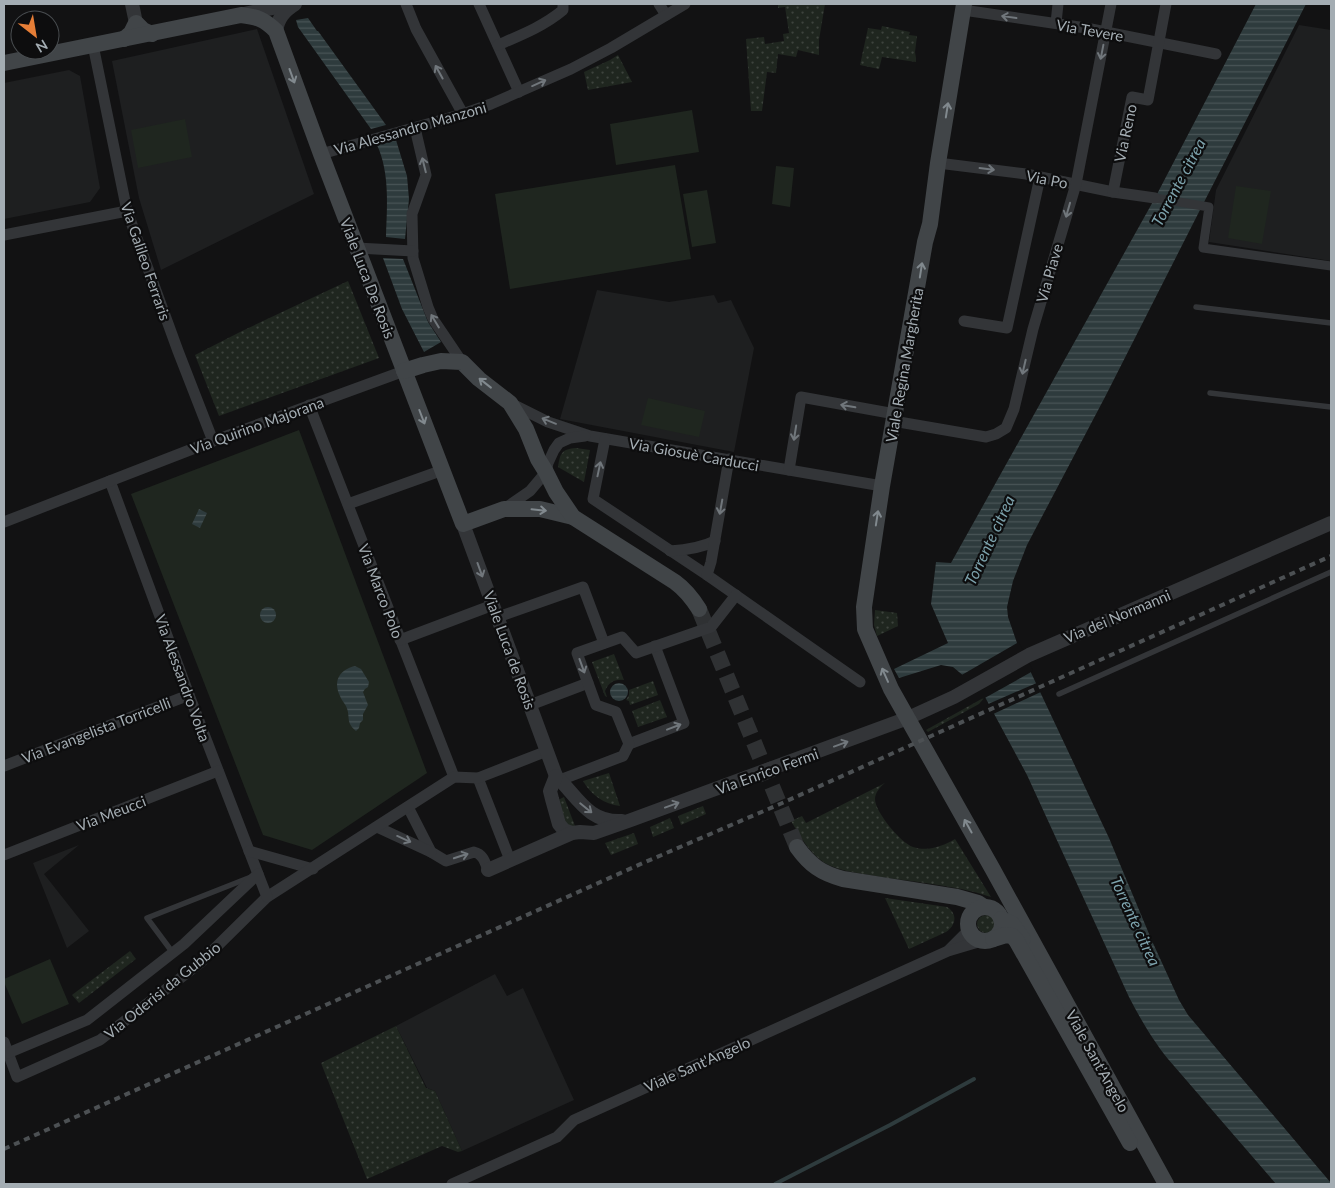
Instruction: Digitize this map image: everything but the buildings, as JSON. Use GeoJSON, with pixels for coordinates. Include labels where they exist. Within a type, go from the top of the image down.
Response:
{"type":"FeatureCollection","features":[{"type":"Feature","properties":{"kind":"main road","name":"Viale Regina Margherita"},"geometry":{"type":"LineString","coordinates":[[908,718],[891,689],[865,630],[864,607],[882,486],[925,242],[930,224],[963,7]]}},
{"type":"Feature","properties":{"kind":"main road"},"geometry":{"type":"LineString","coordinates":[[4,63],[241,15],[262,19],[276,30]]}},
{"type":"Feature","properties":{"kind":"main road"},"geometry":{"type":"LineString","coordinates":[[124,40],[131,33],[136,23],[143,30],[152,34]]}},
{"type":"Feature","properties":{"kind":"main road","name":"Viale Luca De Rosis"},"geometry":{"type":"LineString","coordinates":[[276,30],[321,154],[463,524]]}},
{"type":"Feature","properties":{"kind":"main road"},"geometry":{"type":"LineString","coordinates":[[404,371],[440,360],[462,362],[510,403],[526,429],[538,459],[556,492],[573,516]]}},
{"type":"Feature","properties":{"kind":"main road"},"geometry":{"type":"LineString","coordinates":[[463,524],[504,509],[540,509],[573,516],[685,589],[699,610]]}},
{"type":"Feature","properties":{"kind":"main road","name":"Viale Sant'Angelo"},"geometry":{"type":"LineString","coordinates":[[908,718],[1164,1181]]}},
{"type":"Feature","properties":{"kind":"main road"},"geometry":{"type":"LineString","coordinates":[[797,847],[816,868],[829,875],[843,879],[957,897],[978,903],[995,913],[1002,924],[1001,930],[989,939],[975,937],[969,926],[963,902],[957,897]]}},
{"type":"Feature","properties":{"kind":"main road","name":"Viale Sant'Angelo"},"geometry":{"type":"LineString","coordinates":[[992,868],[995,913],[1012,924],[1022,936],[1149,1165],[1164,1181]]}},
{"type":"Feature","properties":{"kind":"main road"},"geometry":{"type":"LineString","coordinates":[[969,926],[970,917],[974,912],[995,913]]}},
{"type":"Feature","properties":{"kind":"main road","name":"Viale Sant'Angelo"},"geometry":{"type":"LineString","coordinates":[[989,939],[1006,935],[1012,936],[1016,940],[1145,1170],[1164,1181]]}},
{"type":"Feature","properties":{"kind":"street"},"geometry":{"type":"LineString","coordinates":[[132,4],[136,23]]}},
{"type":"Feature","properties":{"kind":"street"},"geometry":{"type":"LineString","coordinates":[[241,15],[294,4]]}},
{"type":"Feature","properties":{"kind":"street"},"geometry":{"type":"LineString","coordinates":[[276,30],[282,14],[294,4]]}},
{"type":"Feature","properties":{"kind":"street"},"geometry":{"type":"LineString","coordinates":[[406,4],[416,29],[463,114]]}},
{"type":"Feature","properties":{"kind":"street"},"geometry":{"type":"LineString","coordinates":[[479,4],[519,92]]}},
{"type":"Feature","properties":{"kind":"street"},"geometry":{"type":"LineString","coordinates":[[498,45],[555,17],[563,10],[563,4]]}},
{"type":"Feature","properties":{"kind":"street"},"geometry":{"type":"LineString","coordinates":[[659,4],[666,15]]}},
{"type":"Feature","properties":{"kind":"street","name":"Via Alessandro Manzoni"},"geometry":{"type":"LineString","coordinates":[[321,154],[463,114],[519,92],[572,69],[685,4]]}},
{"type":"Feature","properties":{"kind":"street"},"geometry":{"type":"LineString","coordinates":[[1056,23],[1058,4]]}},
{"type":"Feature","properties":{"kind":"street","name":"Via Piave"},"geometry":{"type":"LineString","coordinates":[[789,470],[801,397],[986,437],[1006,428],[1014,409],[1033,329],[1076,184],[1111,4]]}},
{"type":"Feature","properties":{"kind":"street","name":"Via Reno"},"geometry":{"type":"LineString","coordinates":[[1113,192],[1132,97],[1148,100],[1166,4]]}},
{"type":"Feature","properties":{"kind":"street","name":"Via Tevere"},"geometry":{"type":"LineString","coordinates":[[963,7],[1106,32],[1216,54]]}},
{"type":"Feature","properties":{"kind":"street","name":"Via Galileo Ferraris"},"geometry":{"type":"LineString","coordinates":[[93,45],[127,211],[213,441]]}},
{"type":"Feature","properties":{"kind":"street"},"geometry":{"type":"LineString","coordinates":[[414,128],[426,175],[412,214],[413,258],[433,319],[462,362]]}},
{"type":"Feature","properties":{"kind":"street","name":"Via Po"},"geometry":{"type":"LineString","coordinates":[[938,163],[1040,176],[1113,192],[1155,198]]}},
{"type":"Feature","properties":{"kind":"street"},"geometry":{"type":"LineString","coordinates":[[964,321],[1007,328],[1040,176]]}},
{"type":"Feature","properties":{"kind":"street"},"geometry":{"type":"LineString","coordinates":[[1155,198],[1209,207],[1203,248],[1331,266]]}},
{"type":"Feature","properties":{"kind":"street"},"geometry":{"type":"LineString","coordinates":[[4,235],[127,211]]}},
{"type":"Feature","properties":{"kind":"street"},"geometry":{"type":"LineString","coordinates":[[357,248],[413,251]]}},
{"type":"Feature","properties":{"kind":"street","name":"Via Quirino Majorana"},"geometry":{"type":"LineString","coordinates":[[4,522],[213,441],[404,371]]}},
{"type":"Feature","properties":{"kind":"street","name":"Via Giosuè Carducci"},"geometry":{"type":"LineString","coordinates":[[510,403],[548,422],[590,436],[882,486]]}},
{"type":"Feature","properties":{"kind":"street","name":"Via Marco Polo"},"geometry":{"type":"LineString","coordinates":[[309,406],[454,777]]}},
{"type":"Feature","properties":{"kind":"street"},"geometry":{"type":"LineString","coordinates":[[504,509],[530,490],[546,472],[548,463],[559,443],[570,438],[590,436]]}},
{"type":"Feature","properties":{"kind":"street"},"geometry":{"type":"LineString","coordinates":[[605,439],[593,499],[707,575],[860,682]]}},
{"type":"Feature","properties":{"kind":"street"},"geometry":{"type":"LineString","coordinates":[[707,575],[715,541],[729,459]]}},
{"type":"Feature","properties":{"kind":"street"},"geometry":{"type":"LineString","coordinates":[[348,504],[443,470]]}},
{"type":"Feature","properties":{"kind":"street","name":"Via Alessandro Volta"},"geometry":{"type":"LineString","coordinates":[[110,481],[189,695],[267,897]]}},
{"type":"Feature","properties":{"kind":"street","name":"Via dei Normanni"},"geometry":{"type":"LineString","coordinates":[[908,718],[954,697],[1029,655],[1331,523]]}},
{"type":"Feature","properties":{"kind":"street","name":"Viale Luca de Rosis"},"geometry":{"type":"LineString","coordinates":[[463,524],[558,778],[580,804],[594,815],[611,821],[626,821]]}},
{"type":"Feature","properties":{"kind":"street"},"geometry":{"type":"LineString","coordinates":[[670,551],[693,549],[715,541]]}},
{"type":"Feature","properties":{"kind":"street"},"geometry":{"type":"LineString","coordinates":[[400,640],[583,587],[604,643]]}},
{"type":"Feature","properties":{"kind":"street"},"geometry":{"type":"LineString","coordinates":[[629,744],[616,712],[596,705],[577,653],[622,637],[636,653],[711,626],[736,595]]}},
{"type":"Feature","properties":{"kind":"street"},"geometry":{"type":"LineString","coordinates":[[558,778],[622,756],[629,744],[684,723],[655,646]]}},
{"type":"Feature","properties":{"kind":"street"},"geometry":{"type":"LineString","coordinates":[[530,705],[588,683]]}},
{"type":"Feature","properties":{"kind":"street","name":"Via Evangelista Torricelli"},"geometry":{"type":"LineString","coordinates":[[4,766],[189,695]]}},
{"type":"Feature","properties":{"kind":"street","name":"Via Enrico Fermi"},"geometry":{"type":"LineString","coordinates":[[572,833],[594,833],[632,820],[908,718]]}},
{"type":"Feature","properties":{"kind":"street"},"geometry":{"type":"LineString","coordinates":[[249,851],[313,869],[454,777],[478,778],[547,751]]}},
{"type":"Feature","properties":{"kind":"street","name":"Via Meucci"},"geometry":{"type":"LineString","coordinates":[[4,855],[218,771]]}},
{"type":"Feature","properties":{"kind":"street"},"geometry":{"type":"LineString","coordinates":[[478,778],[510,860]]}},
{"type":"Feature","properties":{"kind":"street","name":"Viale Luca de Rosis"},"geometry":{"type":"LineString","coordinates":[[558,778],[550,791],[558,820]]}},
{"type":"Feature","properties":{"kind":"street"},"geometry":{"type":"LineString","coordinates":[[408,807],[431,852]]}},
{"type":"Feature","properties":{"kind":"street"},"geometry":{"type":"LineString","coordinates":[[545,845],[558,831],[558,820]]}},
{"type":"Feature","properties":{"kind":"street"},"geometry":{"type":"LineString","coordinates":[[558,820],[564,830],[572,833]]}},
{"type":"Feature","properties":{"kind":"street"},"geometry":{"type":"LineString","coordinates":[[377,827],[446,860],[474,852],[478,853],[482,856],[488,870],[572,833]]}},
{"type":"Feature","properties":{"kind":"street","name":"Via Oderisi da Gubbio"},"geometry":{"type":"LineString","coordinates":[[6,1047],[17,1077],[100,1040],[200,962],[267,897],[313,869]]}},
{"type":"Feature","properties":{"kind":"street"},"geometry":{"type":"LineString","coordinates":[[6,1047],[87,1020],[184,944],[258,874]]}},
{"type":"Feature","properties":{"kind":"street","name":"Viale Sant'Angelo"},"geometry":{"type":"LineString","coordinates":[[948,951],[969,926]]}},
{"type":"Feature","properties":{"kind":"street","name":"Viale Sant'Angelo"},"geometry":{"type":"LineString","coordinates":[[452,1184],[557,1137],[574,1120],[948,951],[989,939]]}},
{"type":"Feature","properties":{"kind":"lane"},"geometry":{"type":"LineString","coordinates":[[1196,307],[1331,323]]}},
{"type":"Feature","properties":{"kind":"lane"},"geometry":{"type":"LineString","coordinates":[[1210,393],[1331,407]]}},
{"type":"Feature","properties":{"kind":"lane"},"geometry":{"type":"LineString","coordinates":[[1059,694],[1331,572]]}},
{"type":"Feature","properties":{"kind":"lane"},"geometry":{"type":"LineString","coordinates":[[173,953],[147,918],[258,874]]}},
{"type":"Feature","properties":{"kind":"shaded area"},"geometry":{"type":"Polygon","coordinates":[[[778,4],[825,4],[819,40],[819,55],[798,50],[796,57],[778,54],[776,73],[767,72],[762,111],[751,111],[746,39],[764,37],[765,44],[784,41],[783,34],[789,33],[785,7],[778,8],[778,4]]]}},
{"type":"Feature","properties":{"kind":"shaded area"},"geometry":{"type":"Polygon","coordinates":[[[1299,25],[1331,30],[1331,261],[1209,242],[1216,190],[1299,25]]]}},
{"type":"Feature","properties":{"kind":"shaded area"},"geometry":{"type":"Polygon","coordinates":[[[882,26],[910,32],[909,35],[917,36],[916,62],[882,57],[879,69],[860,65],[868,28],[881,30],[882,26]]]}},
{"type":"Feature","properties":{"kind":"shaded area"},"geometry":{"type":"Polygon","coordinates":[[[257,29],[314,194],[161,270],[139,198],[112,61],[257,29]]]}},
{"type":"Feature","properties":{"kind":"shaded area"},"geometry":{"type":"Polygon","coordinates":[[[618,55],[632,82],[588,90],[584,72],[618,55]]]}},
{"type":"Feature","properties":{"kind":"shaded area"},"geometry":{"type":"Polygon","coordinates":[[[69,70],[80,76],[100,188],[90,202],[4,219],[4,83],[69,70]]]}},
{"type":"Feature","properties":{"kind":"shaded area"},"geometry":{"type":"Polygon","coordinates":[[[692,110],[699,152],[616,165],[610,124],[692,110]]]}},
{"type":"Feature","properties":{"kind":"shaded area"},"geometry":{"type":"Polygon","coordinates":[[[185,119],[192,157],[138,168],[131,130],[185,119]]]}},
{"type":"Feature","properties":{"kind":"shaded area"},"geometry":{"type":"Polygon","coordinates":[[[675,165],[691,259],[510,289],[495,194],[675,165]]]}},
{"type":"Feature","properties":{"kind":"shaded area"},"geometry":{"type":"Polygon","coordinates":[[[776,166],[794,168],[790,207],[772,204],[776,166]]]}},
{"type":"Feature","properties":{"kind":"shaded area"},"geometry":{"type":"Polygon","coordinates":[[[1236,186],[1271,191],[1262,244],[1228,238],[1236,186]]]}},
{"type":"Feature","properties":{"kind":"shaded area"},"geometry":{"type":"Polygon","coordinates":[[[707,190],[716,243],[692,247],[683,194],[707,190]]]}},
{"type":"Feature","properties":{"kind":"shaded area"},"geometry":{"type":"Polygon","coordinates":[[[348,281],[379,358],[219,416],[195,355],[348,281]]]}},
{"type":"Feature","properties":{"kind":"shaded area"},"geometry":{"type":"Polygon","coordinates":[[[597,290],[669,302],[714,295],[718,303],[731,300],[754,348],[734,452],[560,419],[597,290]]]}},
{"type":"Feature","properties":{"kind":"shaded area"},"geometry":{"type":"Polygon","coordinates":[[[648,398],[705,411],[699,437],[641,425],[648,398]]]}},
{"type":"Feature","properties":{"kind":"shaded area"},"geometry":{"type":"Polygon","coordinates":[[[299,430],[427,773],[312,850],[263,835],[131,494],[299,430]]]}},
{"type":"Feature","properties":{"kind":"shaded area"},"geometry":{"type":"Polygon","coordinates":[[[568,449],[590,450],[584,482],[558,467],[563,453],[568,449]]]}},
{"type":"Feature","properties":{"kind":"shaded area"},"geometry":{"type":"Polygon","coordinates":[[[875,610],[897,613],[898,626],[877,636],[874,625],[875,610]]]}},
{"type":"Feature","properties":{"kind":"shaded area"},"geometry":{"type":"Polygon","coordinates":[[[614,654],[624,680],[617,680],[608,685],[605,691],[607,697],[592,662],[614,654]]]}},
{"type":"Feature","properties":{"kind":"shaded area"},"geometry":{"type":"Polygon","coordinates":[[[653,681],[658,695],[630,705],[629,701],[626,700],[629,690],[653,681]]]}},
{"type":"Feature","properties":{"kind":"shaded area"},"geometry":{"type":"Polygon","coordinates":[[[985,697],[979,704],[928,732],[926,730],[985,697]]]}},
{"type":"Feature","properties":{"kind":"shaded area"},"geometry":{"type":"Polygon","coordinates":[[[660,700],[667,717],[638,727],[632,711],[660,700]]]}},
{"type":"Feature","properties":{"kind":"shaded area"},"geometry":{"type":"Polygon","coordinates":[[[609,773],[620,806],[598,798],[583,781],[609,773]]]}},
{"type":"Feature","properties":{"kind":"shaded area"},"geometry":{"type":"Polygon","coordinates":[[[885,783],[876,795],[876,805],[884,819],[902,840],[913,847],[924,849],[935,848],[955,839],[991,897],[946,886],[869,875],[836,868],[825,863],[815,855],[791,821],[802,816],[806,823],[885,783]]]}},
{"type":"Feature","properties":{"kind":"shaded area"},"geometry":{"type":"Polygon","coordinates":[[[564,797],[575,826],[567,826],[558,800],[564,797]]]}},
{"type":"Feature","properties":{"kind":"shaded area"},"geometry":{"type":"Polygon","coordinates":[[[703,806],[706,814],[681,825],[678,816],[703,806]]]}},
{"type":"Feature","properties":{"kind":"shaded area"},"geometry":{"type":"Polygon","coordinates":[[[670,818],[674,828],[653,837],[650,827],[670,818]]]}},
{"type":"Feature","properties":{"kind":"shaded area"},"geometry":{"type":"Polygon","coordinates":[[[634,833],[638,844],[611,855],[605,843],[634,833]]]}},
{"type":"Feature","properties":{"kind":"shaded area"},"geometry":{"type":"Polygon","coordinates":[[[79,845],[44,874],[89,931],[67,948],[33,863],[79,845]]]}},
{"type":"Feature","properties":{"kind":"shaded area"},"geometry":{"type":"Polygon","coordinates":[[[885,898],[947,907],[953,913],[954,923],[946,932],[909,949],[885,898]]]}},
{"type":"Feature","properties":{"kind":"shaded area"},"geometry":{"type":"Polygon","coordinates":[[[986,915],[992,918],[995,924],[992,930],[986,933],[980,930],[977,924],[980,918],[986,915]]]}},
{"type":"Feature","properties":{"kind":"shaded area"},"geometry":{"type":"Polygon","coordinates":[[[130,951],[136,959],[79,1003],[72,995],[130,951]]]}},
{"type":"Feature","properties":{"kind":"shaded area"},"geometry":{"type":"Polygon","coordinates":[[[50,959],[69,1004],[22,1024],[4,979],[50,959]]]}},
{"type":"Feature","properties":{"kind":"shaded area"},"geometry":{"type":"Polygon","coordinates":[[[495,974],[507,996],[523,988],[574,1100],[462,1151],[435,1091],[427,1088],[396,1026],[495,974]]]}},
{"type":"Feature","properties":{"kind":"shaded area"},"geometry":{"type":"Polygon","coordinates":[[[396,1026],[426,1088],[435,1091],[462,1151],[458,1152],[442,1146],[367,1179],[321,1063],[396,1026]]]}},
{"type":"Feature","properties":{"kind":"water","name":"Torrente citrea"},"geometry":{"type":"Polygon","coordinates":[[[1256,4],[1306,4],[1027,545],[1013,581],[1007,607],[1008,617],[1017,643],[1109,838],[1179,1000],[1188,1015],[1331,1184],[1276,1184],[1157,1044],[1129,997],[1027,775],[985,697],[953,667],[941,665],[899,678],[894,669],[948,643],[931,604],[936,562],[951,563],[1155,198],[1256,4]]]}},
{"type":"Feature","properties":{"kind":"water"},"geometry":{"type":"Polygon","coordinates":[[[308,18],[386,125],[371,129],[298,27],[296,20],[308,18]]]}},
{"type":"Feature","properties":{"kind":"water"},"geometry":{"type":"Polygon","coordinates":[[[396,140],[407,176],[409,199],[405,239],[386,237],[386,179],[377,145],[396,140]]]}},
{"type":"Feature","properties":{"kind":"water"},"geometry":{"type":"Polygon","coordinates":[[[383,258],[403,259],[428,322],[441,342],[424,352],[402,309],[383,258]]]}},
{"type":"Feature","properties":{"kind":"water"},"geometry":{"type":"Polygon","coordinates":[[[199,509],[207,513],[200,528],[192,524],[199,509]]]}},
{"type":"Feature","properties":{"kind":"water"},"geometry":{"type":"Polygon","coordinates":[[[268,607],[274,609],[276,615],[274,621],[268,623],[262,621],[260,615],[262,609],[268,607]]]}},
{"type":"Feature","properties":{"kind":"water"},"geometry":{"type":"Polygon","coordinates":[[[355,666],[361,669],[369,682],[368,687],[363,692],[368,705],[363,714],[363,720],[356,731],[349,722],[346,706],[340,697],[337,686],[341,673],[355,666]]]}},
{"type":"Feature","properties":{"kind":"water"},"geometry":{"type":"Polygon","coordinates":[[[619,683],[625,686],[628,692],[625,698],[619,701],[613,698],[610,692],[613,686],[619,683]]]}},
{"type":"Feature","properties":{"kind":"pier"},"geometry":{"type":"Polygon","coordinates":[[[1019,642],[1033,671],[983,699],[960,676],[1019,642]]]}},
{"type":"Feature","properties":{"kind":"pier"},"geometry":{"type":"Polygon","coordinates":[[[1039,682],[1043,691],[991,715],[986,705],[1039,682]]]}},
{"type":"Feature","properties":{"kind":"waterway"},"geometry":{"type":"LineString","coordinates":[[775,1184],[974,1079]]}},
{"type":"Feature","properties":{"kind":"tunnel"},"geometry":{"type":"LineString","coordinates":[[699,609],[797,847]]}},
{"type":"Feature","properties":{"kind":"railway"},"geometry":{"type":"LineString","coordinates":[[4,1149],[643,863],[780,804],[1331,556]]}}]}
